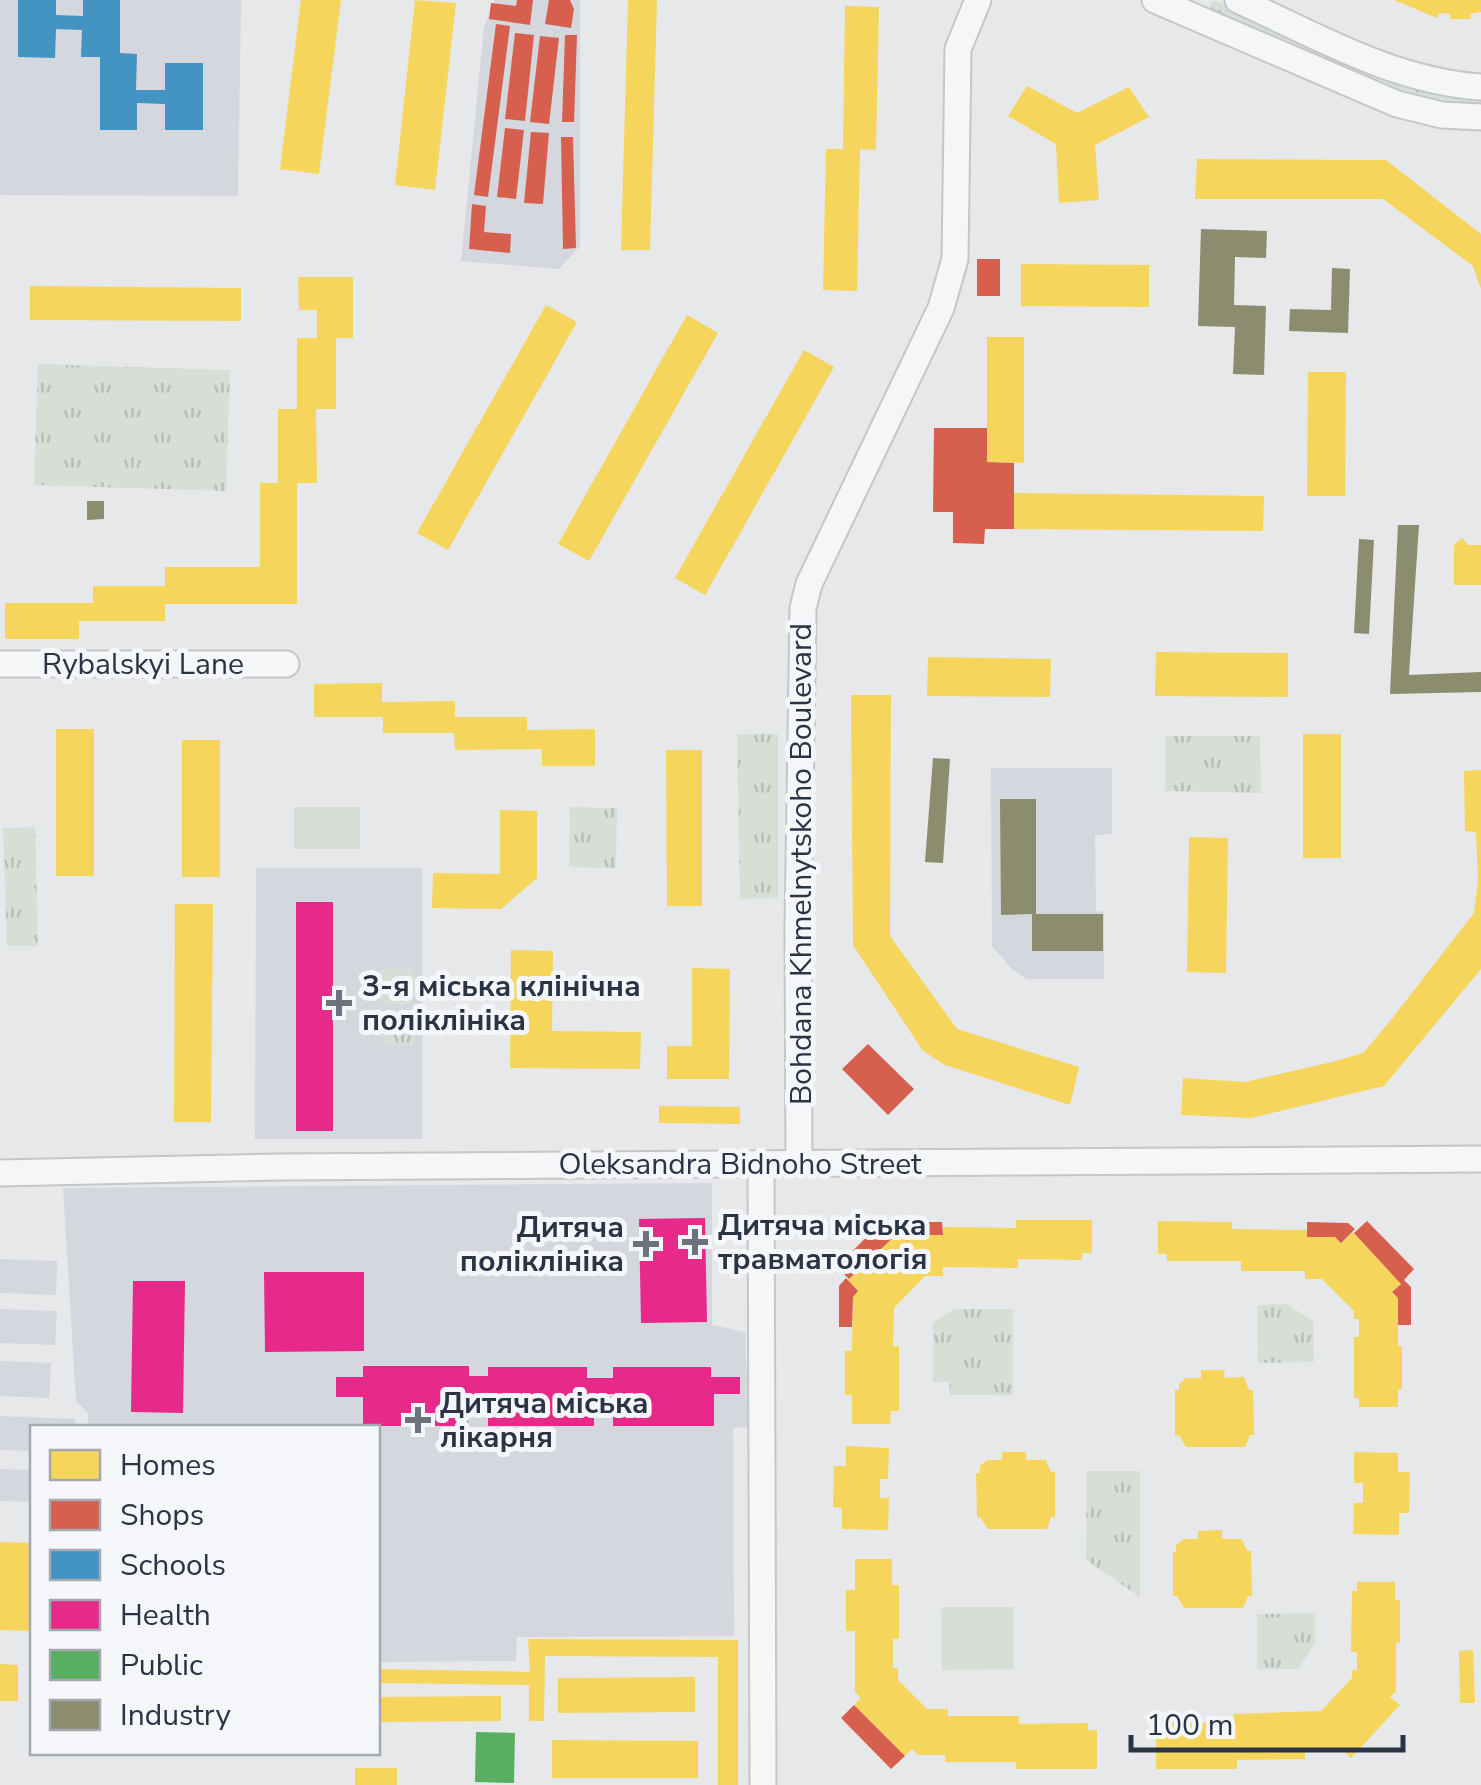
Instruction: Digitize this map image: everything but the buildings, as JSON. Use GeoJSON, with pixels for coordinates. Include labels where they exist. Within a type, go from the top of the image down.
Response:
{"type":"FeatureCollection","features":[{"type":"Feature","properties":{"kind":"street","name":"Bohdana Khmelnytskoho Boulevard"},"geometry":{"type":"LineString","coordinates":[[799,1164],[802,608],[809,584],[941,308],[954,260],[958,50],[978,0]]}},
{"type":"Feature","properties":{"kind":"street"},"geometry":{"type":"LineString","coordinates":[[1154,0],[1184,6],[1397,104],[1442,115],[1481,116]]}},
{"type":"Feature","properties":{"kind":"street"},"geometry":{"type":"LineString","coordinates":[[1238,0],[1398,73],[1431,82],[1481,87]]}},
{"type":"Feature","properties":{"kind":"street","name":"Rybalskyi Lane"},"geometry":{"type":"LineString","coordinates":[[0,664],[286,664]]}},
{"type":"Feature","properties":{"kind":"street","name":"Oleksandra Bidnoho Street"},"geometry":{"type":"LineString","coordinates":[[0,1173],[167,1168],[1481,1159]]}},
{"type":"Feature","properties":{"kind":"street"},"geometry":{"type":"LineString","coordinates":[[761,1164],[763,1785]]}},
{"type":"Feature","properties":{"kind":"shaded area"},"geometry":{"type":"Polygon","coordinates":[[[0,0],[241,0],[238,196],[0,195],[0,0]]]}},
{"type":"Feature","properties":{"kind":"shaded area"},"geometry":{"type":"Polygon","coordinates":[[[495,0],[580,0],[580,246],[559,269],[461,261],[484,27],[495,0]]]}},
{"type":"Feature","properties":{"kind":"shaded area"},"geometry":{"type":"Polygon","coordinates":[[[991,768],[1112,768],[1112,834],[1095,835],[1096,911],[1104,912],[1104,979],[1027,979],[1012,969],[992,946],[991,768]]]}},
{"type":"Feature","properties":{"kind":"shaded area","name":"3-я міська клінічна поліклініка"},"geometry":{"type":"Polygon","coordinates":[[[256,868],[422,868],[422,1139],[255,1139],[256,868]]]}},
{"type":"Feature","properties":{"kind":"shaded area","name":"Дитяча міська лікарня"},"geometry":{"type":"Polygon","coordinates":[[[712,1183],[712,1325],[745,1332],[749,1427],[733,1428],[734,1636],[517,1637],[516,1661],[380,1662],[380,1425],[88,1425],[88,1413],[76,1401],[63,1188],[712,1183]]]}},
{"type":"Feature","properties":{"kind":"shaded area"},"geometry":{"type":"Polygon","coordinates":[[[0,1259],[57,1261],[56,1295],[0,1293],[0,1259]]]}},
{"type":"Feature","properties":{"kind":"shaded area"},"geometry":{"type":"Polygon","coordinates":[[[0,1309],[57,1311],[55,1345],[0,1343],[0,1309]]]}},
{"type":"Feature","properties":{"kind":"shaded area"},"geometry":{"type":"Polygon","coordinates":[[[0,1361],[51,1363],[49,1398],[0,1396],[0,1361]]]}},
{"type":"Feature","properties":{"kind":"shaded area"},"geometry":{"type":"Polygon","coordinates":[[[0,1416],[75,1419],[75,1425],[30,1425],[30,1451],[0,1450],[0,1416]]]}},
{"type":"Feature","properties":{"kind":"shaded area"},"geometry":{"type":"Polygon","coordinates":[[[0,1469],[30,1470],[30,1502],[0,1501],[0,1469]]]}},
{"type":"Feature","properties":{"kind":"green space"},"geometry":{"type":"Polygon","coordinates":[[[1211,2],[1388,78],[1481,93],[1481,108],[1419,101],[1209,13],[1211,2]]]}},
{"type":"Feature","properties":{"kind":"green space"},"geometry":{"type":"Polygon","coordinates":[[[38,364],[230,370],[226,491],[34,485],[38,364]]]}},
{"type":"Feature","properties":{"kind":"green space"},"geometry":{"type":"Polygon","coordinates":[[[737,734],[778,734],[778,898],[740,899],[737,734]]]}},
{"type":"Feature","properties":{"kind":"green space"},"geometry":{"type":"Polygon","coordinates":[[[1166,736],[1260,736],[1261,793],[1165,791],[1166,736]]]}},
{"type":"Feature","properties":{"kind":"green space"},"geometry":{"type":"Polygon","coordinates":[[[294,807],[360,807],[360,849],[294,849],[294,807]]]}},
{"type":"Feature","properties":{"kind":"green space"},"geometry":{"type":"Polygon","coordinates":[[[570,807],[617,808],[616,868],[569,867],[570,807]]]}},
{"type":"Feature","properties":{"kind":"green space"},"geometry":{"type":"Polygon","coordinates":[[[35,827],[38,946],[7,946],[3,828],[35,827]]]}},
{"type":"Feature","properties":{"kind":"green space"},"geometry":{"type":"Polygon","coordinates":[[[384,969],[411,969],[416,987],[411,1004],[385,1005],[380,1001],[379,974],[384,969]]]}},
{"type":"Feature","properties":{"kind":"green space"},"geometry":{"type":"Polygon","coordinates":[[[385,1010],[412,1011],[415,1015],[415,1040],[411,1045],[385,1046],[381,1042],[380,1015],[385,1010]]]}},
{"type":"Feature","properties":{"kind":"green space"},"geometry":{"type":"Polygon","coordinates":[[[1287,1304],[1313,1321],[1314,1362],[1258,1363],[1257,1305],[1287,1304]]]}},
{"type":"Feature","properties":{"kind":"green space"},"geometry":{"type":"Polygon","coordinates":[[[954,1309],[1013,1309],[1013,1395],[950,1395],[949,1382],[933,1382],[933,1323],[954,1309]]]}},
{"type":"Feature","properties":{"kind":"green space"},"geometry":{"type":"Polygon","coordinates":[[[1087,1471],[1140,1471],[1140,1597],[1086,1560],[1087,1471]]]}},
{"type":"Feature","properties":{"kind":"green space"},"geometry":{"type":"Polygon","coordinates":[[[941,1607],[1013,1607],[1014,1669],[942,1670],[941,1607]]]}},
{"type":"Feature","properties":{"kind":"green space"},"geometry":{"type":"Polygon","coordinates":[[[1315,1613],[1315,1643],[1298,1669],[1257,1669],[1257,1614],[1315,1613]]]}},
{"type":"Feature","properties":{"kind":"place","name":"3-я міська клінічна поліклініка"},"geometry":{"type":"Point","coordinates":[339,1003]}},
{"type":"Feature","properties":{"kind":"place","name":"Дитяча міська травматологія"},"geometry":{"type":"Point","coordinates":[695,1242]}},
{"type":"Feature","properties":{"kind":"place","name":"Дитяча поліклініка"},"geometry":{"type":"Point","coordinates":[646,1244]}},
{"type":"Feature","properties":{"kind":"place","name":"Дитяча міська лікарня"},"geometry":{"type":"Point","coordinates":[418,1420]}}]}
